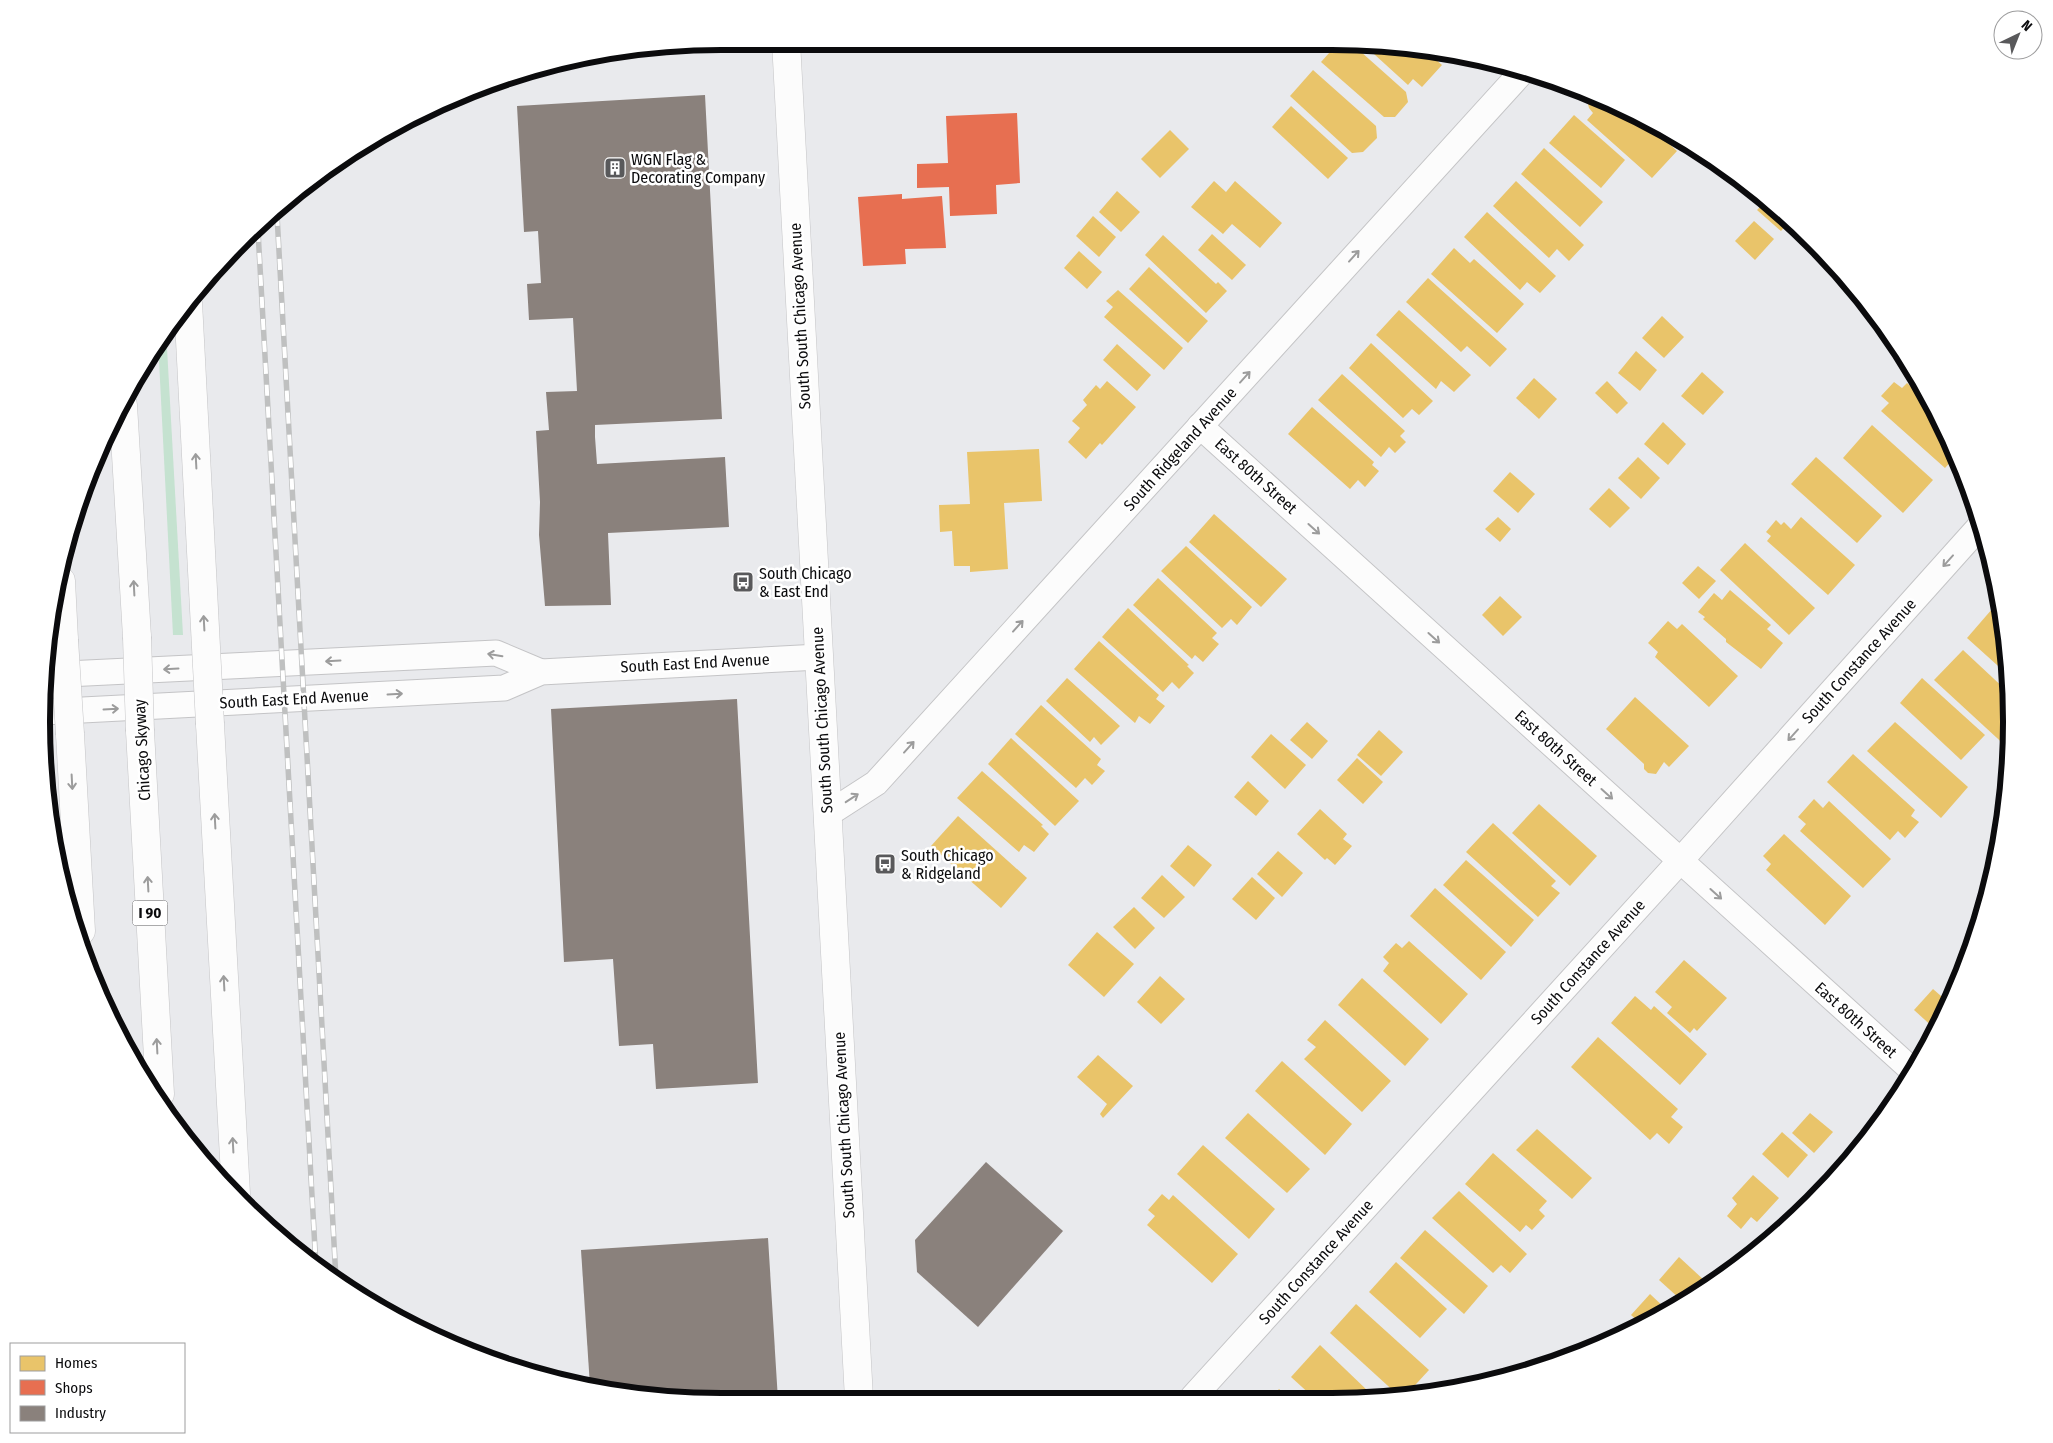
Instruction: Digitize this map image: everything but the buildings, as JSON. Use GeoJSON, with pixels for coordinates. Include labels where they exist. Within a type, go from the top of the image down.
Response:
{"type":"FeatureCollection","features":[{"type":"Feature","properties":{"kind":"main road","name":"South South Chicago Avenue"},"geometry":{"type":"LineString","coordinates":[[786,50],[859,1393]]}},
{"type":"Feature","properties":{"kind":"main road"},"geometry":{"type":"LineString","coordinates":[[189,314],[235,1184]]}},
{"type":"Feature","properties":{"kind":"main road","name":"Chicago Skyway"},"geometry":{"type":"LineString","coordinates":[[124,416],[160,1090]]}},
{"type":"Feature","properties":{"kind":"main road"},"geometry":{"type":"LineString","coordinates":[[62,597],[79,915]]}},
{"type":"Feature","properties":{"kind":"street","name":"South Ridgeland Avenue"},"geometry":{"type":"LineString","coordinates":[[828,814],[876,783],[1518,77]]}},
{"type":"Feature","properties":{"kind":"street","name":"East 80th Street"},"geometry":{"type":"LineString","coordinates":[[1200,426],[1908,1066]]}},
{"type":"Feature","properties":{"kind":"street","name":"South Constance Avenue"},"geometry":{"type":"LineString","coordinates":[[1197,1393],[1680,861],[1975,532]]}},
{"type":"Feature","properties":{"kind":"street","name":"South East End Avenue"},"geometry":{"type":"LineString","coordinates":[[51,675],[496,653],[541,672]]}},
{"type":"Feature","properties":{"kind":"street","name":"South East End Avenue"},"geometry":{"type":"LineString","coordinates":[[50,712],[504,688],[541,672],[819,656]]}},
{"type":"Feature","properties":{"kind":"green space"},"geometry":{"type":"Polygon","coordinates":[[[167,343],[183,635],[173,635],[159,355],[167,343]]]}},
{"type":"Feature","properties":{"kind":"railway"},"geometry":{"type":"LineString","coordinates":[[277,219],[336,1271]]}},
{"type":"Feature","properties":{"kind":"railway"},"geometry":{"type":"LineString","coordinates":[[258,236],[315,1256]]}},
{"type":"Feature","properties":{"kind":"place","name":"WGN Flag & Decorating Company"},"geometry":{"type":"Point","coordinates":[615,168]}},
{"type":"Feature","properties":{"kind":"place","name":"South Chicago & East End"},"geometry":{"type":"Point","coordinates":[743,582]}},
{"type":"Feature","properties":{"kind":"place","name":"South Chicago & Ridgeland"},"geometry":{"type":"Point","coordinates":[885,864]}}]}
